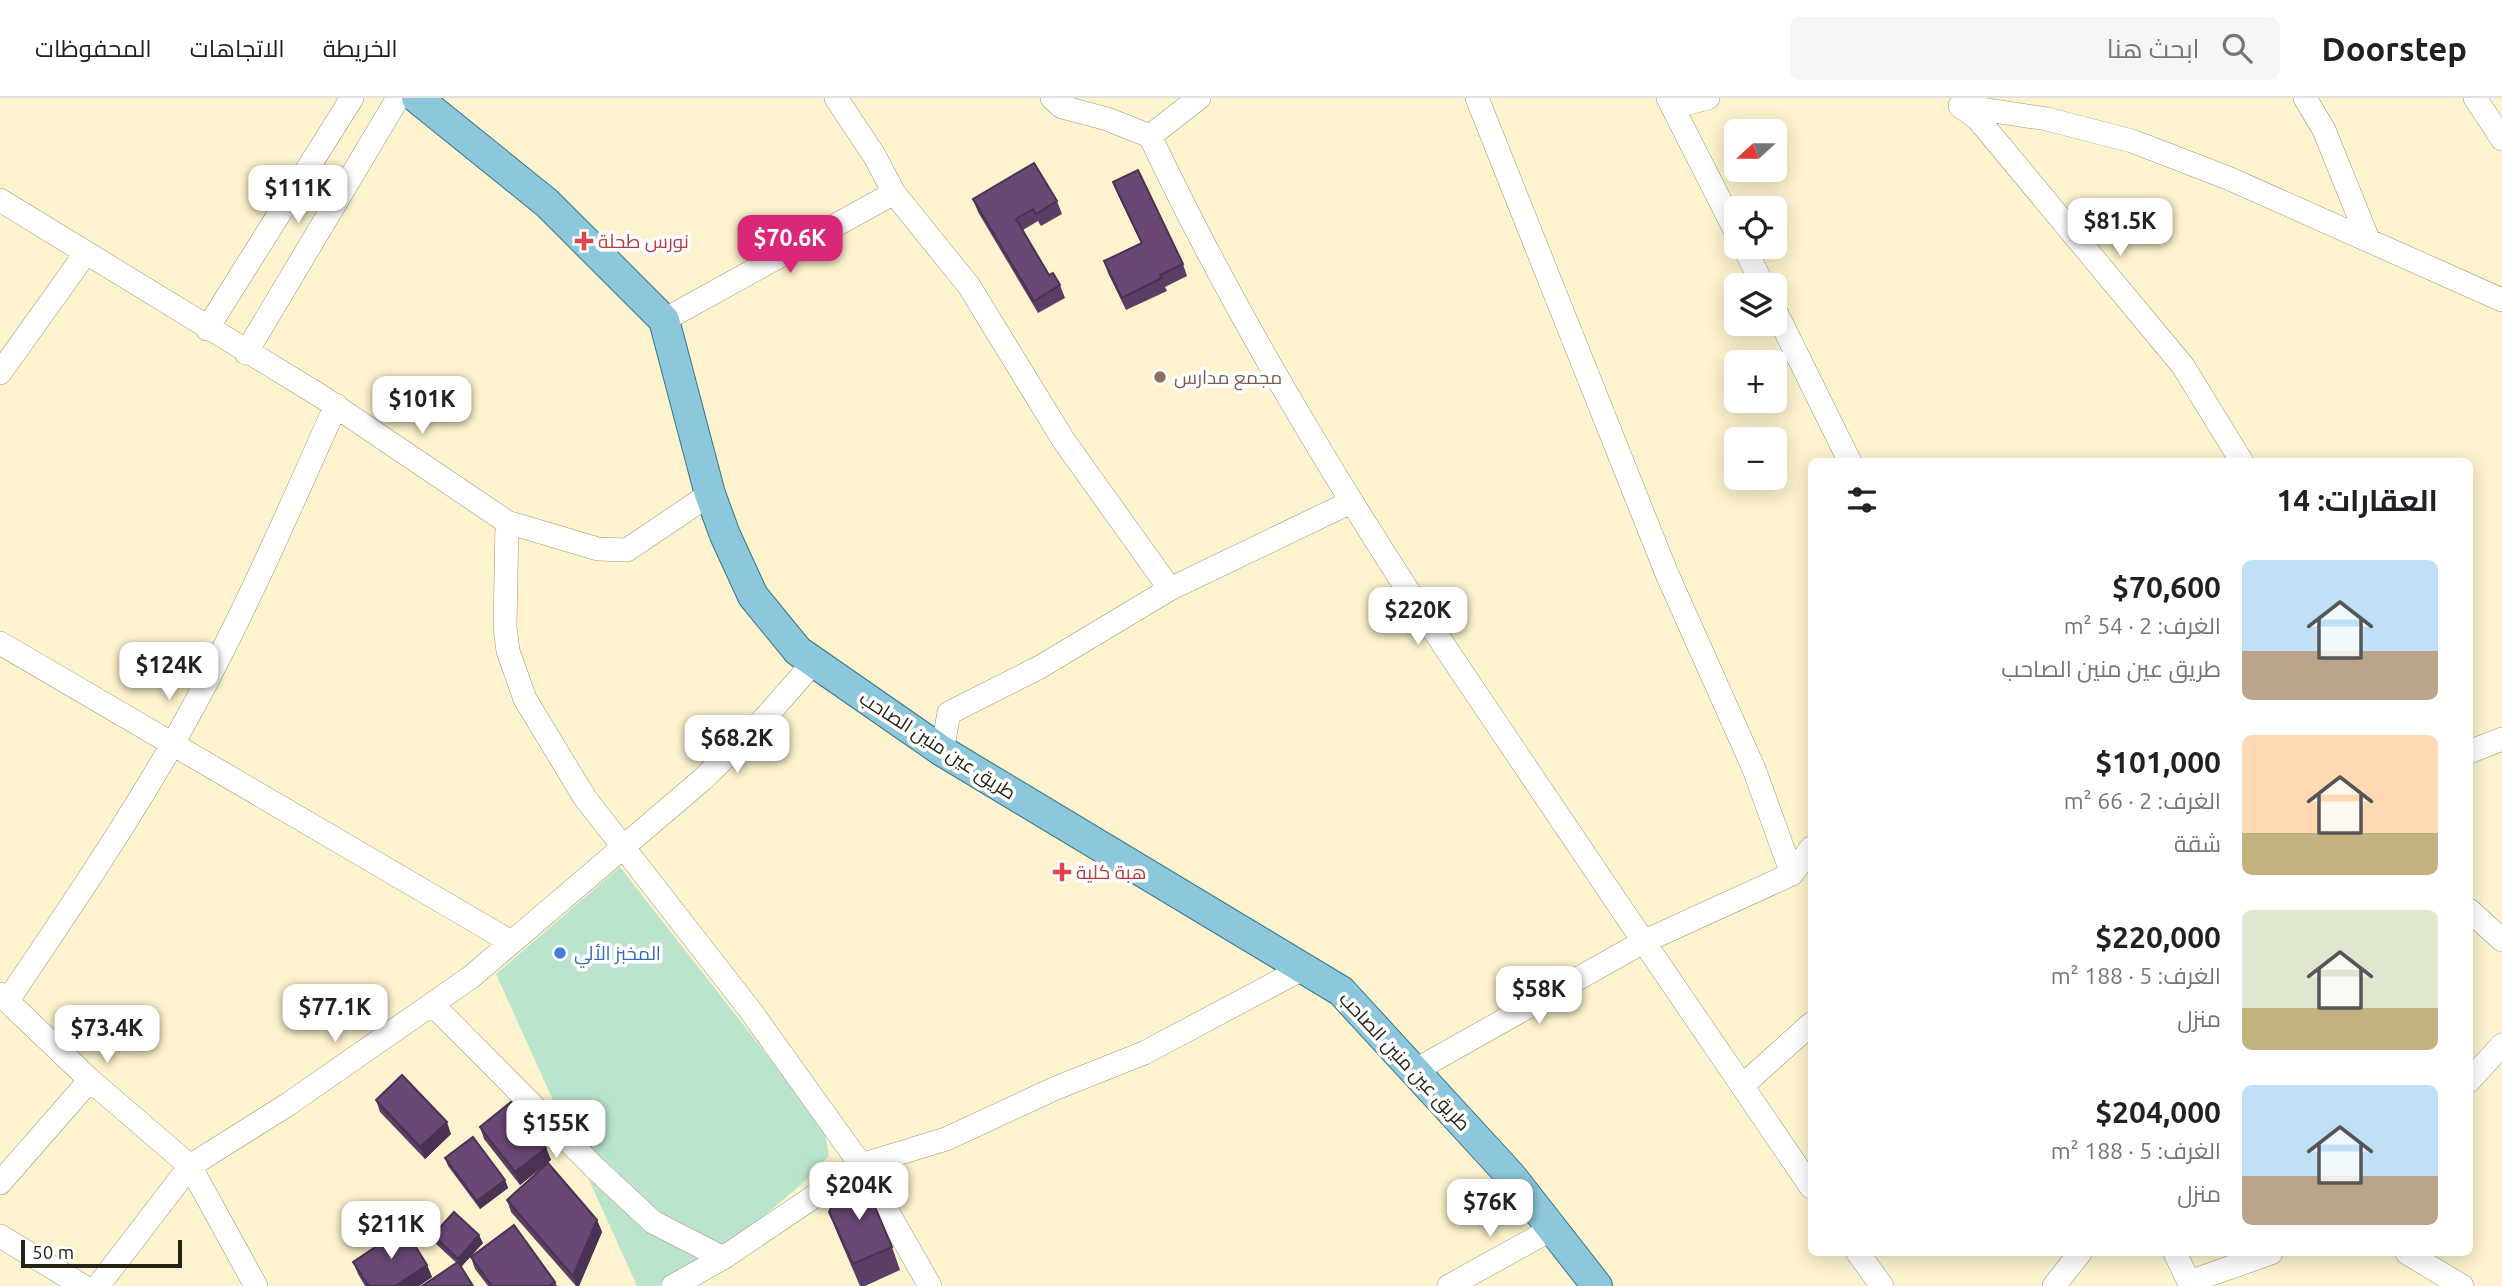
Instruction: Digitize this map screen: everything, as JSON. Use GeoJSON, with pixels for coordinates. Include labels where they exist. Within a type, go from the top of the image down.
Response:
{"type":"FeatureCollection","features":[{"type":"Feature","properties":{"kind":"main road"},"geometry":{"type":"LineString","coordinates":[[416,99],[547,203],[664,320]]}},
{"type":"Feature","properties":{"kind":"main road","name":"طريق عين منين الصاحب"},"geometry":{"type":"LineString","coordinates":[[664,320],[710,495],[753,596],[798,651],[942,751],[1341,991],[1511,1175],[1597,1286]]}},
{"type":"Feature","properties":{"kind":"street"},"geometry":{"type":"LineString","coordinates":[[206,329],[352,98]]}},
{"type":"Feature","properties":{"kind":"street"},"geometry":{"type":"LineString","coordinates":[[836,98],[874,155],[894,193],[969,286],[1064,442],[1170,589]]}},
{"type":"Feature","properties":{"kind":"street"},"geometry":{"type":"LineString","coordinates":[[1052,98],[1062,107],[1107,119],[1150,136],[1237,307],[1394,573],[1808,1183]]}},
{"type":"Feature","properties":{"kind":"street"},"geometry":{"type":"LineString","coordinates":[[1150,136],[1199,98]]}},
{"type":"Feature","properties":{"kind":"street"},"geometry":{"type":"LineString","coordinates":[[1477,98],[1667,575],[1754,769],[1792,874]]}},
{"type":"Feature","properties":{"kind":"street"},"geometry":{"type":"LineString","coordinates":[[1707,98],[1670,103],[1724,209]]}},
{"type":"Feature","properties":{"kind":"street"},"geometry":{"type":"LineString","coordinates":[[2305,98],[2324,130],[2368,239]]}},
{"type":"Feature","properties":{"kind":"street"},"geometry":{"type":"LineString","coordinates":[[2475,98],[2502,139]]}},
{"type":"Feature","properties":{"kind":"street"},"geometry":{"type":"LineString","coordinates":[[246,353],[416,99]]}},
{"type":"Feature","properties":{"kind":"street"},"geometry":{"type":"LineString","coordinates":[[1955,102],[2047,119],[2132,141],[2228,178],[2502,300]]}},
{"type":"Feature","properties":{"kind":"street"},"geometry":{"type":"LineString","coordinates":[[1955,102],[1977,118],[2183,366],[2240,458]]}},
{"type":"Feature","properties":{"kind":"street"},"geometry":{"type":"LineString","coordinates":[[664,320],[894,193]]}},
{"type":"Feature","properties":{"kind":"street"},"geometry":{"type":"LineString","coordinates":[[0,200],[206,329],[336,405],[507,522],[598,549],[627,550],[710,495]]}},
{"type":"Feature","properties":{"kind":"street"},"geometry":{"type":"LineString","coordinates":[[0,373],[85,254]]}},
{"type":"Feature","properties":{"kind":"street"},"geometry":{"type":"LineString","coordinates":[[1787,334],[1848,458]]}},
{"type":"Feature","properties":{"kind":"street"},"geometry":{"type":"LineString","coordinates":[[256,1286],[190,1166],[90,1080],[4,997],[74,902],[172,744],[275,543],[336,405]]}},
{"type":"Feature","properties":{"kind":"street"},"geometry":{"type":"LineString","coordinates":[[942,751],[949,713],[1040,667],[1170,589],[1351,502]]}},
{"type":"Feature","properties":{"kind":"street"},"geometry":{"type":"LineString","coordinates":[[507,522],[505,627],[514,672],[525,699],[585,799],[750,1010],[861,1165],[930,1286]]}},
{"type":"Feature","properties":{"kind":"street"},"geometry":{"type":"LineString","coordinates":[[0,643],[512,942]]}},
{"type":"Feature","properties":{"kind":"street"},"geometry":{"type":"LineString","coordinates":[[98,1286],[190,1166],[287,1105],[471,977],[703,779],[764,719],[814,662]]}},
{"type":"Feature","properties":{"kind":"street"},"geometry":{"type":"LineString","coordinates":[[2473,750],[2502,739]]}},
{"type":"Feature","properties":{"kind":"street"},"geometry":{"type":"LineString","coordinates":[[1414,1071],[1643,942],[1792,874],[1808,852]]}},
{"type":"Feature","properties":{"kind":"street"},"geometry":{"type":"LineString","coordinates":[[2473,914],[2502,940]]}},
{"type":"Feature","properties":{"kind":"street"},"geometry":{"type":"LineString","coordinates":[[673,1286],[723,1258],[861,1165],[946,1139],[1056,1088],[1144,1053],[1304,968]]}},
{"type":"Feature","properties":{"kind":"street"},"geometry":{"type":"LineString","coordinates":[[432,1004],[584,1157],[653,1222],[723,1258]]}},
{"type":"Feature","properties":{"kind":"street"},"geometry":{"type":"LineString","coordinates":[[1742,1086],[1808,1027]]}},
{"type":"Feature","properties":{"kind":"street"},"geometry":{"type":"LineString","coordinates":[[2473,1077],[2502,1045]]}},
{"type":"Feature","properties":{"kind":"street"},"geometry":{"type":"LineString","coordinates":[[0,1184],[90,1080]]}},
{"type":"Feature","properties":{"kind":"street"},"geometry":{"type":"LineString","coordinates":[[1448,1286],[1552,1229]]}},
{"type":"Feature","properties":{"kind":"street"},"geometry":{"type":"LineString","coordinates":[[0,1236],[83,1286]]}},
{"type":"Feature","properties":{"kind":"street"},"geometry":{"type":"LineString","coordinates":[[1860,1256],[1882,1286]]}},
{"type":"Feature","properties":{"kind":"street"},"geometry":{"type":"LineString","coordinates":[[2054,1286],[2078,1256]]}},
{"type":"Feature","properties":{"kind":"street"},"geometry":{"type":"LineString","coordinates":[[2176,1256],[2190,1284],[2263,1256]]}},
{"type":"Feature","properties":{"kind":"street"},"geometry":{"type":"LineString","coordinates":[[2412,1256],[2462,1286]]}},
{"type":"Feature","properties":{"kind":"green space"},"geometry":{"type":"Polygon","coordinates":[[[620,867],[824,1128],[829,1156],[802,1184],[728,1246],[659,1286],[637,1286],[496,974],[620,867]]]}},
{"type":"Feature","properties":{"kind":"building"},"geometry":{"type":"Polygon","coordinates":[[[1034,163],[1057,201],[1036,214],[1033,209],[1016,219],[1049,275],[1053,273],[1060,285],[1034,301],[973,199],[1034,163]]]}},
{"type":"Feature","properties":{"kind":"building"},"geometry":{"type":"Polygon","coordinates":[[[1138,170],[1183,264],[1122,298],[1104,261],[1142,243],[1113,182],[1138,170]]]}},
{"type":"Feature","properties":{"kind":"building"},"geometry":{"type":"Polygon","coordinates":[[[402,1075],[447,1122],[420,1147],[376,1100],[402,1075]]]}},
{"type":"Feature","properties":{"kind":"building"},"geometry":{"type":"Polygon","coordinates":[[[511,1102],[546,1148],[515,1172],[480,1127],[511,1102]]]}},
{"type":"Feature","properties":{"kind":"building"},"geometry":{"type":"Polygon","coordinates":[[[473,1137],[505,1180],[477,1201],[445,1158],[473,1137]]]}},
{"type":"Feature","properties":{"kind":"building"},"geometry":{"type":"Polygon","coordinates":[[[548,1163],[597,1220],[573,1276],[507,1200],[548,1163]]]}},
{"type":"Feature","properties":{"kind":"building"},"geometry":{"type":"Polygon","coordinates":[[[861,1174],[892,1247],[853,1264],[829,1212],[839,1191],[861,1174]]]}},
{"type":"Feature","properties":{"kind":"building"},"geometry":{"type":"Polygon","coordinates":[[[454,1212],[479,1235],[458,1259],[433,1235],[454,1212]]]}},
{"type":"Feature","properties":{"kind":"building"},"geometry":{"type":"Polygon","coordinates":[[[514,1225],[555,1282],[549,1286],[492,1286],[471,1257],[514,1225]]]}},
{"type":"Feature","properties":{"kind":"building"},"geometry":{"type":"Polygon","coordinates":[[[404,1228],[427,1265],[395,1286],[369,1286],[353,1262],[404,1228]]]}},
{"type":"Feature","properties":{"kind":"building"},"geometry":{"type":"Polygon","coordinates":[[[458,1262],[473,1286],[422,1286],[458,1262]]]}},
{"type":"Feature","properties":{"kind":"place","name":"نورس طحلة"},"geometry":{"type":"Point","coordinates":[584,241]}},
{"type":"Feature","properties":{"kind":"place","name":"مجمع مدارس"},"geometry":{"type":"Point","coordinates":[1160,377]}},
{"type":"Feature","properties":{"kind":"place","name":"هبة كلية"},"geometry":{"type":"Point","coordinates":[1062,872]}},
{"type":"Feature","properties":{"kind":"place","name":"المخبز الألي"},"geometry":{"type":"Point","coordinates":[560,953]}}]}
